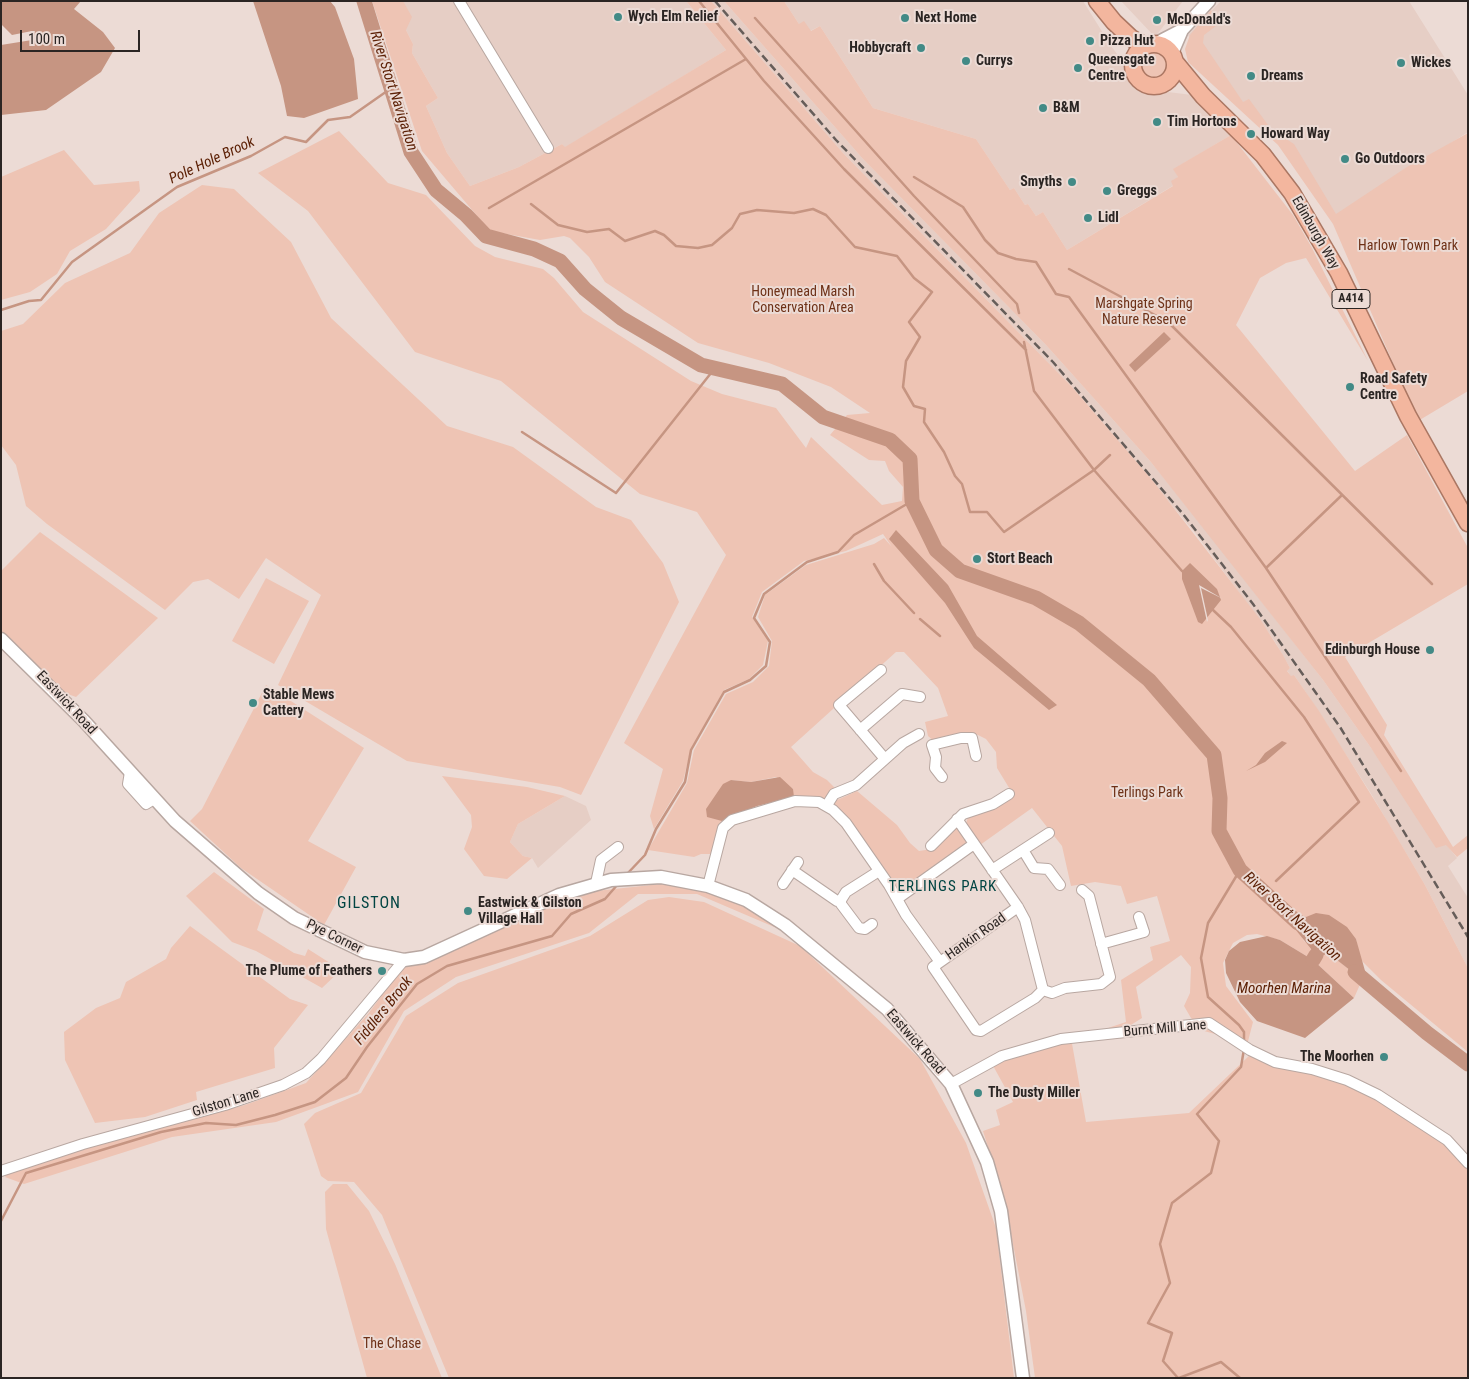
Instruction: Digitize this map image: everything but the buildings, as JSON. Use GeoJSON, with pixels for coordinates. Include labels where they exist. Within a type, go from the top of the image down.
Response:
{"type":"FeatureCollection","features":[{"type":"Feature","properties":{"kind":"highway"},"geometry":{"type":"LineString","coordinates":[[1097,1],[1114,22],[1131,38],[1150,45],[1166,48],[1175,60],[1173,74],[1162,84],[1147,85],[1138,78],[1114,22]]}},
{"type":"Feature","properties":{"kind":"highway"},"geometry":{"type":"LineString","coordinates":[[1134,69],[1137,53],[1150,45]]}},
{"type":"Feature","properties":{"kind":"highway","name":"Edinburgh Way"},"geometry":{"type":"LineString","coordinates":[[1175,60],[1202,96],[1263,155],[1292,193],[1312,224],[1339,273],[1408,416],[1468,523]]}},
{"type":"Feature","properties":{"kind":"highway","name":"Edinburgh Way"},"geometry":{"type":"LineString","coordinates":[[1162,84],[1182,87],[1202,96]]}},
{"type":"Feature","properties":{"kind":"street"},"geometry":{"type":"LineString","coordinates":[[459,1],[548,148]]}},
{"type":"Feature","properties":{"kind":"street"},"geometry":{"type":"LineString","coordinates":[[1175,60],[1173,51],[1182,30],[1209,1]]}},
{"type":"Feature","properties":{"kind":"street"},"geometry":{"type":"LineString","coordinates":[[1150,45],[1182,30]]}},
{"type":"Feature","properties":{"kind":"street","name":"Eastwick Road"},"geometry":{"type":"LineString","coordinates":[[1,639],[47,682],[129,772]]}},
{"type":"Feature","properties":{"kind":"street"},"geometry":{"type":"LineString","coordinates":[[881,670],[839,705],[885,759]]}},
{"type":"Feature","properties":{"kind":"street"},"geometry":{"type":"LineString","coordinates":[[860,730],[902,694],[920,697]]}},
{"type":"Feature","properties":{"kind":"street"},"geometry":{"type":"LineString","coordinates":[[827,805],[834,794],[856,785],[919,730],[920,738],[932,746],[936,757],[935,768],[942,777]]}},
{"type":"Feature","properties":{"kind":"street"},"geometry":{"type":"LineString","coordinates":[[932,746],[960,738],[972,738],[976,756]]}},
{"type":"Feature","properties":{"kind":"street","name":"Pye Corner"},"geometry":{"type":"LineString","coordinates":[[129,772],[175,821],[258,893],[294,918],[365,952],[404,960],[424,957],[544,901],[596,883],[611,880]]}},
{"type":"Feature","properties":{"kind":"street"},"geometry":{"type":"LineString","coordinates":[[931,846],[963,814],[993,804],[1009,794]]}},
{"type":"Feature","properties":{"kind":"street"},"geometry":{"type":"LineString","coordinates":[[708,886],[724,828],[732,820],[749,813],[795,801],[820,802],[827,805],[846,824],[879,871],[976,1030],[980,1031],[1035,998],[1043,990]]}},
{"type":"Feature","properties":{"kind":"street"},"geometry":{"type":"LineString","coordinates":[[957,819],[1018,907],[1027,926],[1043,990]]}},
{"type":"Feature","properties":{"kind":"street"},"geometry":{"type":"LineString","coordinates":[[992,870],[1049,833]]}},
{"type":"Feature","properties":{"kind":"street"},"geometry":{"type":"LineString","coordinates":[[897,899],[974,844]]}},
{"type":"Feature","properties":{"kind":"street"},"geometry":{"type":"LineString","coordinates":[[596,883],[601,860],[618,847]]}},
{"type":"Feature","properties":{"kind":"street"},"geometry":{"type":"LineString","coordinates":[[1023,850],[1034,868],[1048,869],[1060,885]]}},
{"type":"Feature","properties":{"kind":"street"},"geometry":{"type":"LineString","coordinates":[[783,884],[795,866],[837,901],[841,900]]}},
{"type":"Feature","properties":{"kind":"street"},"geometry":{"type":"LineString","coordinates":[[872,924],[865,928],[859,928],[841,904],[841,900],[846,892],[879,871]]}},
{"type":"Feature","properties":{"kind":"street","name":"Eastwick Road"},"geometry":{"type":"LineString","coordinates":[[611,880],[661,878],[708,886],[746,900],[766,912],[838,966],[887,1009],[951,1084],[987,1162],[1001,1211],[1023,1378]]}},
{"type":"Feature","properties":{"kind":"street"},"geometry":{"type":"LineString","coordinates":[[1043,990],[1052,993],[1065,988],[1101,984],[1110,977],[1089,896],[1082,890]]}},
{"type":"Feature","properties":{"kind":"street","name":"Hankin Road"},"geometry":{"type":"LineString","coordinates":[[936,965],[1018,907]]}},
{"type":"Feature","properties":{"kind":"street"},"geometry":{"type":"LineString","coordinates":[[1101,944],[1144,932],[1140,917]]}},
{"type":"Feature","properties":{"kind":"street","name":"Gilston Lane"},"geometry":{"type":"LineString","coordinates":[[1,1171],[83,1144],[225,1105],[283,1085],[306,1073],[321,1059],[404,960]]}},
{"type":"Feature","properties":{"kind":"street","name":"Burnt Mill Lane"},"geometry":{"type":"LineString","coordinates":[[951,1084],[1002,1056],[1061,1040],[1209,1023],[1250,1050],[1275,1062],[1312,1069],[1347,1080],[1378,1095],[1446,1140],[1468,1164]]}},
{"type":"Feature","properties":{"kind":"shaded area"},"geometry":{"type":"Polygon","coordinates":[[[403,1],[686,1],[726,50],[565,148],[562,144],[519,167],[470,186],[447,153],[426,106],[438,98],[412,53],[413,44],[406,30],[403,1]]]}},
{"type":"Feature","properties":{"kind":"shaded area"},"geometry":{"type":"Polygon","coordinates":[[[711,1],[724,1],[863,159],[1046,345],[1150,461],[1210,535],[1323,680],[1371,748],[1457,858],[1448,866],[1468,898],[1468,968],[1425,885],[1370,792],[1305,691],[1294,675],[1291,677],[1287,670],[1290,668],[1274,640],[1196,534],[1072,387],[843,153],[711,1]]]}},
{"type":"Feature","properties":{"kind":"shaded area","name":"Queensgate Centre"},"geometry":{"type":"Polygon","coordinates":[[[784,1],[1083,1],[1111,46],[1144,89],[1192,95],[1231,135],[1174,169],[1178,177],[1174,185],[1067,250],[1043,212],[1036,216],[1028,204],[1025,205],[1014,188],[1010,190],[976,139],[873,108],[820,26],[810,31],[799,24],[784,1]]]}},
{"type":"Feature","properties":{"kind":"shaded area","name":"McDonald's"},"geometry":{"type":"Polygon","coordinates":[[[1121,1],[1183,1],[1155,37],[1121,1]]]}},
{"type":"Feature","properties":{"kind":"shaded area"},"geometry":{"type":"Polygon","coordinates":[[[1221,1],[1409,1],[1468,95],[1468,132],[1337,217],[1290,144],[1238,99],[1188,35],[1221,1]]]}},
{"type":"Feature","properties":{"kind":"shaded area"},"geometry":{"type":"Polygon","coordinates":[[[565,796],[586,806],[591,820],[538,868],[532,858],[523,856],[510,842],[518,824],[565,796]]]}},
{"type":"Feature","properties":{"kind":"green space"},"geometry":{"type":"Polygon","coordinates":[[[372,1],[403,1],[412,17],[406,30],[413,44],[412,53],[438,98],[426,106],[447,153],[470,186],[519,167],[562,144],[565,147],[726,50],[686,1],[711,1],[843,153],[1072,387],[1152,480],[1260,619],[1290,668],[1287,671],[1291,676],[1294,675],[1319,711],[1388,822],[1425,885],[1468,968],[1468,1052],[1381,980],[1360,959],[1356,939],[1288,909],[1304,941],[1312,947],[1316,955],[1328,952],[1362,980],[1354,998],[1313,960],[1280,940],[1257,934],[1247,935],[1233,943],[1223,963],[1226,986],[1253,1022],[1246,1049],[1219,1035],[1204,1031],[1191,1018],[1184,1006],[1190,993],[1191,967],[1181,955],[1136,987],[1142,1018],[1126,1028],[1102,1030],[1126,1022],[1121,980],[1153,960],[1150,947],[1170,941],[1157,896],[1127,904],[1121,886],[1095,882],[1071,886],[1062,846],[1032,808],[980,845],[966,824],[968,817],[990,810],[1011,791],[997,768],[996,752],[986,739],[976,734],[935,742],[928,736],[925,722],[948,716],[938,688],[904,652],[896,652],[791,747],[813,772],[827,780],[836,789],[824,800],[810,799],[720,826],[711,854],[701,854],[694,857],[648,850],[687,783],[694,750],[726,694],[753,682],[769,666],[772,641],[758,617],[765,595],[806,565],[874,544],[884,538],[892,547],[883,534],[846,551],[804,561],[762,592],[752,617],[768,641],[763,665],[749,679],[724,690],[691,749],[683,781],[654,829],[650,816],[663,769],[624,743],[726,555],[697,512],[640,494],[501,381],[415,352],[308,211],[258,173],[339,131],[388,183],[426,195],[475,246],[495,257],[543,269],[554,278],[583,312],[691,381],[722,394],[776,408],[806,448],[811,437],[882,505],[902,501],[903,487],[889,471],[885,461],[869,460],[830,435],[847,415],[870,413],[831,387],[769,363],[698,343],[605,282],[589,257],[570,238],[564,236],[540,240],[490,231],[422,151],[372,1]],[[776,777],[751,782],[731,780],[722,821],[729,816],[781,798],[793,789],[776,777]]]}},
{"type":"Feature","properties":{"kind":"green space","name":"Marshgate Spring Nature Reserve"},"geometry":{"type":"Polygon","coordinates":[[[724,1],[784,1],[799,24],[804,21],[811,31],[820,26],[873,108],[976,139],[1010,190],[1014,188],[1025,205],[1028,204],[1036,216],[1043,212],[1067,250],[1173,186],[1171,181],[1178,177],[1173,169],[1231,135],[1293,215],[1312,248],[1368,361],[1306,258],[1286,263],[1260,278],[1236,325],[1355,471],[1407,435],[1468,548],[1468,584],[1345,657],[1387,725],[1384,735],[1453,847],[1468,835],[1468,848],[1457,857],[1446,845],[1436,848],[1371,748],[1323,680],[1150,461],[1046,345],[863,159],[724,1]]]}},
{"type":"Feature","properties":{"kind":"green space","name":"Harlow Town Park"},"geometry":{"type":"Polygon","coordinates":[[[1211,10],[1220,23],[1204,35],[1203,43],[1243,102],[1249,99],[1271,129],[1294,144],[1336,214],[1407,167],[1468,133],[1468,391],[1418,421],[1333,224],[1278,145],[1188,62],[1185,49],[1190,35],[1211,10]]]}},
{"type":"Feature","properties":{"kind":"green space"},"geometry":{"type":"Polygon","coordinates":[[[1154,49],[1160,50],[1165,54],[1169,59],[1169,71],[1165,76],[1160,80],[1154,81],[1148,80],[1143,76],[1139,71],[1138,65],[1139,59],[1143,54],[1148,50],[1154,49]]]}},
{"type":"Feature","properties":{"kind":"green space"},"geometry":{"type":"Polygon","coordinates":[[[64,150],[94,185],[139,181],[140,191],[106,229],[70,251],[57,274],[30,292],[1,300],[1,177],[64,150]]]}},
{"type":"Feature","properties":{"kind":"green space"},"geometry":{"type":"Polygon","coordinates":[[[202,185],[234,189],[291,242],[331,318],[447,426],[513,447],[596,507],[631,520],[663,563],[679,602],[581,795],[560,787],[407,761],[278,685],[321,595],[266,558],[239,599],[208,579],[193,582],[165,610],[47,524],[26,506],[16,465],[1,445],[1,331],[23,324],[65,283],[130,253],[159,213],[202,185]]]}},
{"type":"Feature","properties":{"kind":"green space"},"geometry":{"type":"Polygon","coordinates":[[[40,532],[158,618],[76,697],[54,689],[1,641],[1,571],[40,532]]]}},
{"type":"Feature","properties":{"kind":"green space"},"geometry":{"type":"Polygon","coordinates":[[[266,578],[309,601],[274,664],[232,641],[266,578]]]}},
{"type":"Feature","properties":{"kind":"green space"},"geometry":{"type":"Polygon","coordinates":[[[266,685],[364,748],[308,841],[356,867],[324,925],[241,868],[190,821],[202,809],[266,685]]]}},
{"type":"Feature","properties":{"kind":"green space"},"geometry":{"type":"Polygon","coordinates":[[[442,776],[527,787],[565,796],[518,824],[510,842],[523,856],[532,858],[507,879],[484,876],[464,849],[472,827],[471,815],[442,776]]]}},
{"type":"Feature","properties":{"kind":"green space"},"geometry":{"type":"Polygon","coordinates":[[[857,791],[897,825],[910,843],[919,851],[932,849],[949,831],[958,827],[969,846],[901,893],[835,807],[835,801],[857,791]]]}},
{"type":"Feature","properties":{"kind":"green space"},"geometry":{"type":"Polygon","coordinates":[[[214,872],[264,909],[257,930],[294,953],[305,956],[308,949],[341,970],[322,988],[256,951],[232,942],[186,896],[214,872]]]}},
{"type":"Feature","properties":{"kind":"green space"},"geometry":{"type":"Polygon","coordinates":[[[670,883],[720,892],[786,932],[697,894],[638,894],[589,933],[456,977],[404,1011],[358,1092],[276,1122],[172,1137],[24,1184],[5,1177],[13,1166],[245,1105],[306,1083],[368,1014],[400,971],[413,963],[559,895],[670,883]]]}},
{"type":"Feature","properties":{"kind":"green space"},"geometry":{"type":"Polygon","coordinates":[[[669,897],[704,902],[800,946],[920,1059],[966,1143],[996,1228],[1014,1378],[449,1378],[382,1215],[354,1182],[328,1181],[321,1176],[304,1124],[315,1113],[361,1093],[406,1016],[458,983],[590,936],[648,900],[669,897]]]}},
{"type":"Feature","properties":{"kind":"green space"},"geometry":{"type":"Polygon","coordinates":[[[190,926],[290,999],[308,1005],[274,1048],[275,1068],[196,1092],[197,1100],[145,1117],[95,1123],[65,1060],[64,1032],[96,1008],[120,998],[126,982],[166,959],[171,948],[190,926]]]}},
{"type":"Feature","properties":{"kind":"green space"},"geometry":{"type":"Polygon","coordinates":[[[1071,1038],[1086,1122],[1189,1113],[1251,1054],[1328,1075],[1411,1118],[1454,1151],[1468,1170],[1468,1378],[1035,1378],[1026,1311],[1004,1198],[983,1131],[1000,1125],[996,1110],[1013,1102],[991,1062],[1071,1038]]]}},
{"type":"Feature","properties":{"kind":"green space","name":"The Chase"},"geometry":{"type":"Polygon","coordinates":[[[333,1184],[347,1184],[369,1211],[395,1264],[442,1378],[367,1378],[326,1229],[325,1192],[333,1184]]]}},
{"type":"Feature","properties":{"kind":"water"},"geometry":{"type":"Polygon","coordinates":[[[1,1],[81,1],[74,9],[103,32],[115,48],[101,72],[46,110],[1,115],[1,45],[32,40],[32,31],[12,35],[1,24],[1,1]]]}},
{"type":"Feature","properties":{"kind":"water"},"geometry":{"type":"Polygon","coordinates":[[[253,1],[330,1],[335,7],[354,59],[358,99],[304,118],[287,116],[281,86],[253,1]]]}},
{"type":"Feature","properties":{"kind":"water"},"geometry":{"type":"Polygon","coordinates":[[[1164,332],[1171,339],[1135,372],[1129,365],[1164,332]]]}},
{"type":"Feature","properties":{"kind":"water"},"geometry":{"type":"Polygon","coordinates":[[[896,530],[948,585],[977,636],[1057,705],[1049,710],[974,648],[945,603],[889,539],[896,530]]]}},
{"type":"Feature","properties":{"kind":"water"},"geometry":{"type":"Polygon","coordinates":[[[1190,563],[1217,589],[1221,600],[1202,624],[1198,622],[1182,579],[1182,571],[1190,563]]]}},
{"type":"Feature","properties":{"kind":"water"},"geometry":{"type":"Polygon","coordinates":[[[1282,741],[1287,743],[1265,762],[1246,771],[1256,765],[1265,753],[1282,741]]]}},
{"type":"Feature","properties":{"kind":"water"},"geometry":{"type":"Polygon","coordinates":[[[780,777],[793,789],[794,797],[757,806],[722,821],[707,817],[706,809],[723,784],[731,780],[751,782],[780,777]]]}},
{"type":"Feature","properties":{"kind":"water"},"geometry":{"type":"Polygon","coordinates":[[[1288,909],[1306,917],[1316,913],[1329,915],[1347,927],[1356,939],[1369,985],[1328,953],[1322,956],[1316,955],[1287,919],[1283,911],[1288,909]]]}},
{"type":"Feature","properties":{"kind":"water","name":"Moorhen Marina"},"geometry":{"type":"Polygon","coordinates":[[[1267,936],[1280,940],[1313,960],[1354,998],[1305,1038],[1257,1021],[1240,1002],[1226,973],[1225,960],[1229,951],[1240,942],[1267,936]]]}},
{"type":"Feature","properties":{"kind":"pier"},"geometry":{"type":"Polygon","coordinates":[[[1199,585],[1223,599],[1201,588],[1207,622],[1199,585]]]}},
{"type":"Feature","properties":{"kind":"waterway","name":"River Stort Navigation"},"geometry":{"type":"LineString","coordinates":[[364,1],[411,152],[436,190],[466,215],[486,236],[534,249],[560,261],[585,289],[621,318],[701,365],[782,384],[823,417],[890,440],[910,459],[912,501],[936,550],[960,571],[1036,598],[1079,623],[1149,680],[1214,755],[1220,798],[1219,831],[1240,870],[1298,923]]}},
{"type":"Feature","properties":{"kind":"waterway"},"geometry":{"type":"LineString","coordinates":[[699,1],[764,81],[844,169],[1026,350]]}},
{"type":"Feature","properties":{"kind":"waterway"},"geometry":{"type":"LineString","coordinates":[[755,18],[914,196],[1017,304],[1019,313]]}},
{"type":"Feature","properties":{"kind":"waterway"},"geometry":{"type":"LineString","coordinates":[[489,208],[746,59]]}},
{"type":"Feature","properties":{"kind":"waterway","name":"Pole Hole Brook"},"geometry":{"type":"LineString","coordinates":[[1,310],[29,301],[41,300],[72,262],[177,187],[251,156],[285,137],[306,142],[328,120],[350,117],[390,89]]}},
{"type":"Feature","properties":{"kind":"waterway"},"geometry":{"type":"LineString","coordinates":[[914,177],[963,207],[985,240],[998,253],[1016,259],[1036,262],[1056,294],[1069,297],[1266,568],[1401,771]]}},
{"type":"Feature","properties":{"kind":"waterway"},"geometry":{"type":"LineString","coordinates":[[531,204],[558,225],[587,232],[609,229],[625,241],[655,231],[664,235],[676,246],[698,248],[712,245],[732,228],[740,214],[757,210],[794,213],[813,209],[826,215],[855,247],[897,256],[914,278],[932,292],[909,322],[920,337],[906,361],[903,387],[914,406],[925,409],[924,422],[944,452],[955,476],[962,484],[970,512],[987,512],[1004,532],[1094,470],[1110,455]]}},
{"type":"Feature","properties":{"kind":"waterway"},"geometry":{"type":"LineString","coordinates":[[1069,269],[1168,322],[1432,584]]}},
{"type":"Feature","properties":{"kind":"waterway"},"geometry":{"type":"LineString","coordinates":[[1024,342],[1034,391],[1094,470],[1182,571]]}},
{"type":"Feature","properties":{"kind":"waterway"},"geometry":{"type":"LineString","coordinates":[[522,432],[616,493],[715,368]]}},
{"type":"Feature","properties":{"kind":"waterway"},"geometry":{"type":"LineString","coordinates":[[1266,568],[1342,495]]}},
{"type":"Feature","properties":{"kind":"waterway","name":"Fiddlers Brook"},"geometry":{"type":"LineString","coordinates":[[627,874],[645,855],[656,829],[685,782],[691,750],[724,692],[750,680],[766,666],[770,642],[754,618],[764,594],[807,562],[838,552],[854,535],[912,501]]}},
{"type":"Feature","properties":{"kind":"waterway"},"geometry":{"type":"LineString","coordinates":[[874,564],[884,581],[914,613]]}},
{"type":"Feature","properties":{"kind":"waterway"},"geometry":{"type":"LineString","coordinates":[[1213,610],[1231,627],[1304,717],[1359,802],[1276,881]]}},
{"type":"Feature","properties":{"kind":"waterway"},"geometry":{"type":"LineString","coordinates":[[920,619],[940,636]]}},
{"type":"Feature","properties":{"kind":"waterway"},"geometry":{"type":"LineString","coordinates":[[1240,870],[1208,923],[1201,958],[1208,997],[1239,1025],[1244,1032],[1244,1043]]}},
{"type":"Feature","properties":{"kind":"waterway","name":"Fiddlers Brook"},"geometry":{"type":"LineString","coordinates":[[1,1221],[26,1173],[161,1132],[206,1123],[236,1125],[315,1102],[346,1078],[367,1047],[417,984],[447,966],[552,936],[571,914],[605,899],[618,884]]}},
{"type":"Feature","properties":{"kind":"waterway"},"geometry":{"type":"LineString","coordinates":[[1313,960],[1316,955]]}},
{"type":"Feature","properties":{"kind":"waterway","name":"River Stort Navigation"},"geometry":{"type":"LineString","coordinates":[[1355,972],[1427,1033],[1468,1064]]}},
{"type":"Feature","properties":{"kind":"waterway"},"geometry":{"type":"LineString","coordinates":[[1178,1378],[1163,1361],[1172,1333],[1148,1323],[1170,1283],[1160,1244],[1172,1203],[1211,1173],[1219,1141],[1197,1114],[1241,1067],[1244,1049]]}},
{"type":"Feature","properties":{"kind":"waterway"},"geometry":{"type":"LineString","coordinates":[[1179,1378],[1221,1362],[1240,1378]]}},
{"type":"Feature","properties":{"kind":"railway"},"geometry":{"type":"LineString","coordinates":[[715,1],[836,140],[1053,362],[1183,514],[1253,604],[1340,727],[1468,937]]}},
{"type":"Feature","properties":{"kind":"place","name":"Wych Elm Relief"},"geometry":{"type":"Point","coordinates":[618,17]}},
{"type":"Feature","properties":{"kind":"place","name":"Next Home"},"geometry":{"type":"Point","coordinates":[905,18]}},
{"type":"Feature","properties":{"kind":"place","name":"McDonald's"},"geometry":{"type":"Point","coordinates":[1157,20]}},
{"type":"Feature","properties":{"kind":"place","name":"Pizza Hut"},"geometry":{"type":"Point","coordinates":[1090,41]}},
{"type":"Feature","properties":{"kind":"place","name":"Hobbycraft"},"geometry":{"type":"Point","coordinates":[921,48]}},
{"type":"Feature","properties":{"kind":"place","name":"Currys"},"geometry":{"type":"Point","coordinates":[966,61]}},
{"type":"Feature","properties":{"kind":"place","name":"Wickes"},"geometry":{"type":"Point","coordinates":[1401,63]}},
{"type":"Feature","properties":{"kind":"place","name":"Queensgate Centre"},"geometry":{"type":"Point","coordinates":[1078,68]}},
{"type":"Feature","properties":{"kind":"place","name":"Dreams"},"geometry":{"type":"Point","coordinates":[1251,76]}},
{"type":"Feature","properties":{"kind":"place","name":"B&M"},"geometry":{"type":"Point","coordinates":[1043,108]}},
{"type":"Feature","properties":{"kind":"place","name":"Tim Hortons"},"geometry":{"type":"Point","coordinates":[1157,122]}},
{"type":"Feature","properties":{"kind":"place","name":"Howard Way"},"geometry":{"type":"Point","coordinates":[1251,134]}},
{"type":"Feature","properties":{"kind":"place","name":"Go Outdoors"},"geometry":{"type":"Point","coordinates":[1345,159]}},
{"type":"Feature","properties":{"kind":"place","name":"Smyths"},"geometry":{"type":"Point","coordinates":[1072,182]}},
{"type":"Feature","properties":{"kind":"place","name":"Greggs"},"geometry":{"type":"Point","coordinates":[1107,191]}},
{"type":"Feature","properties":{"kind":"place","name":"Lidl"},"geometry":{"type":"Point","coordinates":[1088,218]}},
{"type":"Feature","properties":{"kind":"place","name":"Road Safety Centre"},"geometry":{"type":"Point","coordinates":[1350,387]}},
{"type":"Feature","properties":{"kind":"place","name":"Stort Beach"},"geometry":{"type":"Point","coordinates":[977,559]}},
{"type":"Feature","properties":{"kind":"place","name":"Edinburgh House"},"geometry":{"type":"Point","coordinates":[1430,650]}},
{"type":"Feature","properties":{"kind":"place","name":"Stable Mews Cattery"},"geometry":{"type":"Point","coordinates":[253,703]}},
{"type":"Feature","properties":{"kind":"place","name":"Eastwick & Gilston Village Hall"},"geometry":{"type":"Point","coordinates":[468,911]}},
{"type":"Feature","properties":{"kind":"place","name":"The Plume of Feathers"},"geometry":{"type":"Point","coordinates":[382,971]}},
{"type":"Feature","properties":{"kind":"place","name":"The Moorhen"},"geometry":{"type":"Point","coordinates":[1384,1057]}},
{"type":"Feature","properties":{"kind":"place","name":"The Dusty Miller"},"geometry":{"type":"Point","coordinates":[978,1093]}},
{"type":"Feature","properties":{"kind":"district","name":"TERLINGS PARK"},"geometry":{"type":"Point","coordinates":[943,887]}},
{"type":"Feature","properties":{"kind":"district","name":"GILSTON"},"geometry":{"type":"Point","coordinates":[369,904]}},
{"type":"Feature","properties":{"kind":"park label","name":"Honeymead Marsh Conservation Area"},"geometry":{"type":"Point","coordinates":[803,300]}},
{"type":"Feature","properties":{"kind":"park label","name":"Terlings Park"},"geometry":{"type":"Point","coordinates":[1147,793]}}]}
